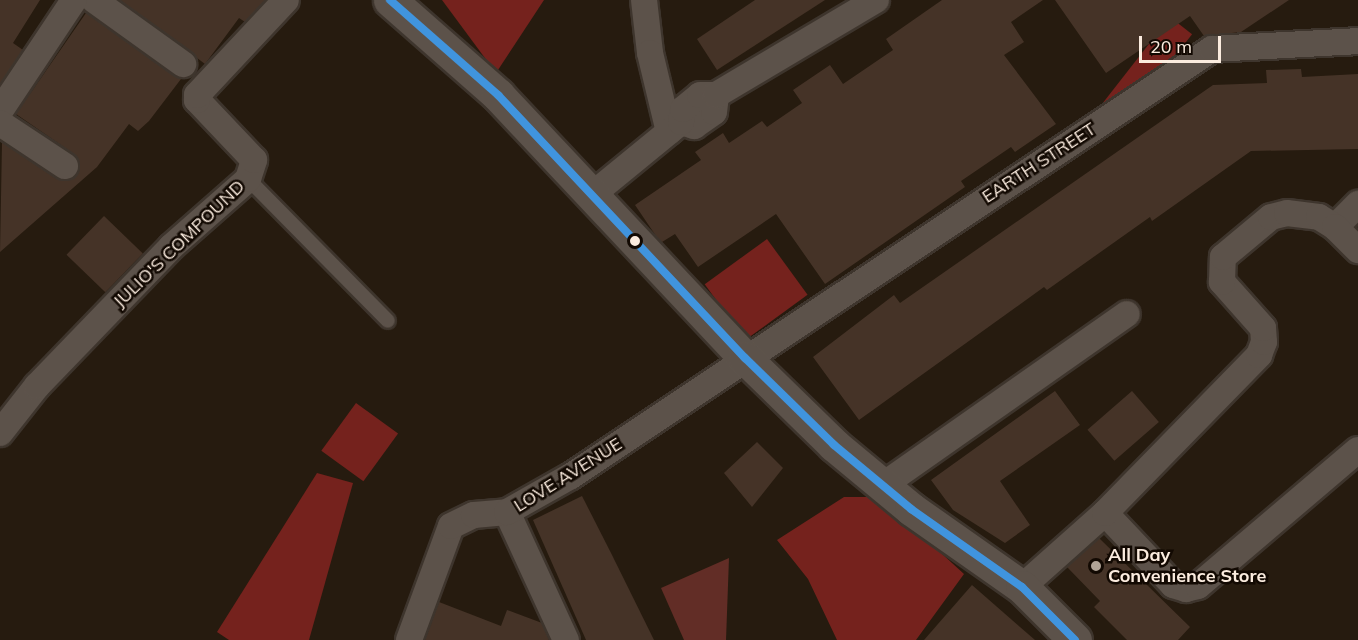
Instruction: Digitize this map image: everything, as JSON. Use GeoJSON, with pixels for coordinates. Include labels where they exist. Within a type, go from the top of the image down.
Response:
{"type":"FeatureCollection","features":[{"type":"Feature","properties":{"kind":"main road"},"geometry":{"type":"LineString","coordinates":[[390,0],[498,95],[745,358],[882,486],[1022,587],[1075,640]]}},
{"type":"Feature","properties":{"kind":"street"},"geometry":{"type":"LineString","coordinates":[[0,111],[74,0]]}},
{"type":"Feature","properties":{"kind":"street"},"geometry":{"type":"LineString","coordinates":[[94,0],[183,64]]}},
{"type":"Feature","properties":{"kind":"street","name":"JULIO'S COMPOUND"},"geometry":{"type":"LineString","coordinates":[[0,433],[37,386],[163,255],[248,179],[254,160],[197,100],[197,94],[286,0]]}},
{"type":"Feature","properties":{"kind":"street"},"geometry":{"type":"LineString","coordinates":[[644,0],[650,53],[675,127]]}},
{"type":"Feature","properties":{"kind":"street"},"geometry":{"type":"LineString","coordinates":[[593,194],[675,127],[683,109],[700,95],[716,95],[860,4]]}},
{"type":"Feature","properties":{"kind":"street","name":"EARTH STREET"},"geometry":{"type":"LineString","coordinates":[[745,358],[1212,49],[1358,41]]}},
{"type":"Feature","properties":{"kind":"street"},"geometry":{"type":"LineString","coordinates":[[0,123],[65,166]]}},
{"type":"Feature","properties":{"kind":"street"},"geometry":{"type":"LineString","coordinates":[[1335,227],[1358,204]]}},
{"type":"Feature","properties":{"kind":"street"},"geometry":{"type":"LineString","coordinates":[[1022,587],[1105,513],[1259,355],[1264,342],[1263,328],[1222,282],[1224,257],[1271,217],[1302,213],[1335,227],[1358,250]]}},
{"type":"Feature","properties":{"kind":"street"},"geometry":{"type":"LineString","coordinates":[[882,486],[1127,314]]}},
{"type":"Feature","properties":{"kind":"street","name":"LOVE AVENUE"},"geometry":{"type":"LineString","coordinates":[[566,640],[507,512],[571,476],[745,358]]}},
{"type":"Feature","properties":{"kind":"street"},"geometry":{"type":"LineString","coordinates":[[1105,513],[1173,585],[1186,589],[1198,586],[1358,450]]}},
{"type":"Feature","properties":{"kind":"street"},"geometry":{"type":"LineString","coordinates":[[409,640],[451,526],[474,515],[507,512]]}},
{"type":"Feature","properties":{"kind":"lane"},"geometry":{"type":"LineString","coordinates":[[248,179],[388,321]]}},
{"type":"Feature","properties":{"kind":"shaded area"},"geometry":{"type":"Polygon","coordinates":[[[442,0],[544,0],[496,73],[442,0]]]}},
{"type":"Feature","properties":{"kind":"shaded area"},"geometry":{"type":"Polygon","coordinates":[[[1170,17],[1192,34],[1119,128],[1097,111],[1170,17]]]}},
{"type":"Feature","properties":{"kind":"shaded area"},"geometry":{"type":"Polygon","coordinates":[[[767,239],[808,295],[745,340],[705,284],[767,239]]]}},
{"type":"Feature","properties":{"kind":"shaded area"},"geometry":{"type":"Polygon","coordinates":[[[356,403],[398,434],[363,481],[321,451],[356,403]]]}},
{"type":"Feature","properties":{"kind":"shaded area"},"geometry":{"type":"Polygon","coordinates":[[[317,473],[353,483],[309,640],[229,640],[217,632],[317,473]]]}},
{"type":"Feature","properties":{"kind":"shaded area"},"geometry":{"type":"Polygon","coordinates":[[[844,497],[880,497],[964,574],[916,640],[837,640],[808,579],[777,540],[844,497]]]}},
{"type":"Feature","properties":{"kind":"shaded area"},"geometry":{"type":"Polygon","coordinates":[[[729,558],[726,640],[684,640],[661,588],[729,558]]]}},
{"type":"Feature","properties":{"kind":"building"},"geometry":{"type":"Polygon","coordinates":[[[0,0],[40,0],[13,43],[23,50],[0,84],[0,0]]]}},
{"type":"Feature","properties":{"kind":"building"},"geometry":{"type":"Polygon","coordinates":[[[120,0],[265,0],[245,22],[239,18],[205,64],[120,0]]]}},
{"type":"Feature","properties":{"kind":"building"},"geometry":{"type":"Polygon","coordinates":[[[755,0],[825,0],[717,70],[697,39],[755,0]]]}},
{"type":"Feature","properties":{"kind":"building"},"geometry":{"type":"Polygon","coordinates":[[[942,0],[1043,0],[1011,22],[1024,42],[1004,55],[1056,124],[1015,152],[1011,147],[961,181],[965,187],[825,284],[776,214],[698,267],[675,234],[662,242],[656,236],[635,205],[701,160],[695,152],[723,133],[729,143],[762,121],[767,127],[802,103],[793,90],[830,65],[843,84],[893,50],[886,39],[942,0]]]}},
{"type":"Feature","properties":{"kind":"building"},"geometry":{"type":"Polygon","coordinates":[[[1055,0],[1289,0],[1241,32],[1204,36],[1190,16],[1106,73],[1055,0]]]}},
{"type":"Feature","properties":{"kind":"building"},"geometry":{"type":"Polygon","coordinates":[[[86,13],[181,79],[149,121],[138,131],[129,124],[97,167],[0,252],[2,142],[57,179],[71,180],[78,174],[80,166],[74,154],[16,114],[86,13]]]}},
{"type":"Feature","properties":{"kind":"building"},"geometry":{"type":"Polygon","coordinates":[[[1301,69],[1302,77],[1358,74],[1358,149],[1251,151],[1152,221],[1150,217],[1047,290],[1044,287],[859,420],[813,357],[894,295],[900,303],[1213,85],[1267,83],[1266,70],[1301,69]]]}},
{"type":"Feature","properties":{"kind":"building"},"geometry":{"type":"Polygon","coordinates":[[[104,216],[143,254],[105,292],[66,255],[104,216]]]}},
{"type":"Feature","properties":{"kind":"building"},"geometry":{"type":"Polygon","coordinates":[[[1055,391],[1080,425],[1000,481],[1030,525],[1005,543],[953,510],[931,480],[1055,391]]]}},
{"type":"Feature","properties":{"kind":"building"},"geometry":{"type":"Polygon","coordinates":[[[1132,391],[1159,422],[1114,461],[1087,430],[1132,391]]]}},
{"type":"Feature","properties":{"kind":"building"},"geometry":{"type":"Polygon","coordinates":[[[757,442],[783,468],[752,507],[724,473],[757,442]]]}},
{"type":"Feature","properties":{"kind":"building"},"geometry":{"type":"Polygon","coordinates":[[[582,496],[654,640],[586,640],[533,520],[582,496]]]}},
{"type":"Feature","properties":{"kind":"building"},"geometry":{"type":"Polygon","coordinates":[[[1099,538],[1190,627],[1178,640],[1127,640],[1094,607],[1100,601],[1067,567],[1099,538]]]}},
{"type":"Feature","properties":{"kind":"building"},"geometry":{"type":"Polygon","coordinates":[[[972,585],[1035,640],[924,640],[972,585]]]}},
{"type":"Feature","properties":{"kind":"building"},"geometry":{"type":"Polygon","coordinates":[[[439,602],[501,626],[507,610],[542,623],[549,640],[425,640],[439,602]]]}},
{"type":"Feature","properties":{"kind":"transit line"},"geometry":{"type":"LineString","coordinates":[[390,0],[498,95],[745,358],[834,445],[911,509],[1022,587],[1075,640]]}},
{"type":"Feature","properties":{"kind":"place","name":"All Day Convenience Store"},"geometry":{"type":"Point","coordinates":[1096,566]}}]}
